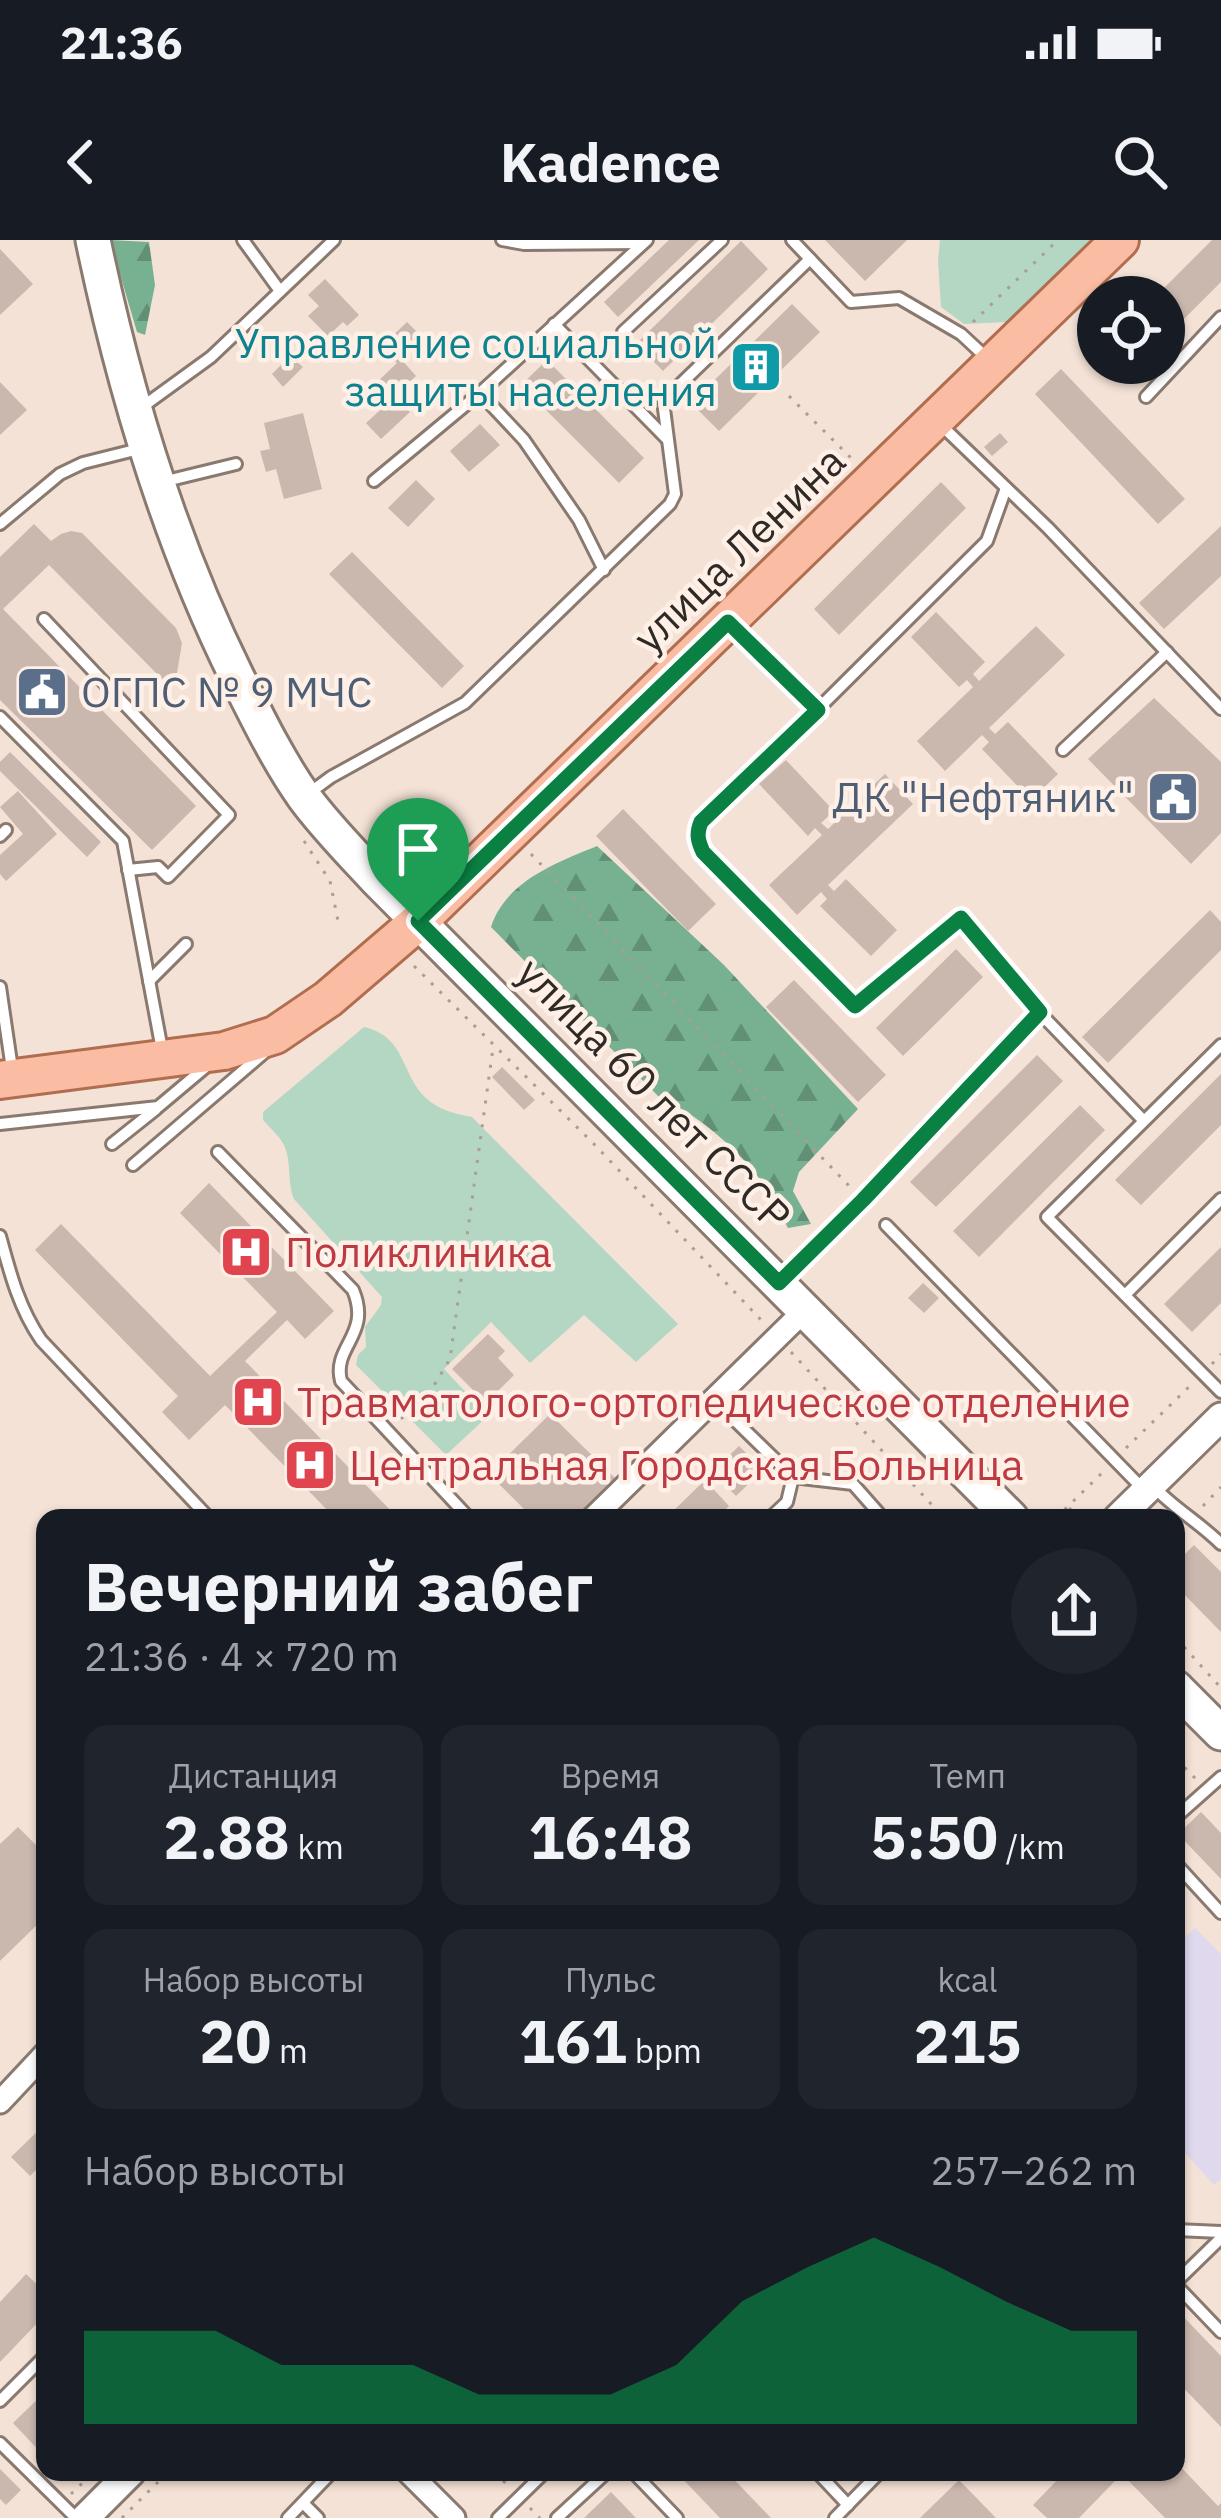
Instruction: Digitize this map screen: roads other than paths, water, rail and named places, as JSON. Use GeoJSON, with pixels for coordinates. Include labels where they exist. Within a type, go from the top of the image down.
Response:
{"type":"FeatureCollection","features":[{"type":"Feature","properties":{"kind":"main road","name":"улица 60 лет СССР"},"geometry":{"type":"LineString","coordinates":[[93,240],[136,412],[201,601],[253,710],[304,796],[418,921],[1002,1509]]}},
{"type":"Feature","properties":{"kind":"main road","name":"улица Ленина"},"geometry":{"type":"LineString","coordinates":[[7,1079],[224,1051],[275,1035],[303,1018],[418,921],[1120,240]]}},
{"type":"Feature","properties":{"kind":"main road"},"geometry":{"type":"LineString","coordinates":[[1185,1697],[1221,1733]]}},
{"type":"Feature","properties":{"kind":"street"},"geometry":{"type":"LineString","coordinates":[[601,1509],[806,1310]]}},
{"type":"Feature","properties":{"kind":"street"},"geometry":{"type":"LineString","coordinates":[[1128,1509],[1221,1417]]}},
{"type":"Feature","properties":{"kind":"street"},"geometry":{"type":"LineString","coordinates":[[0,2102],[36,2064]]}},
{"type":"Feature","properties":{"kind":"street"},"geometry":{"type":"LineString","coordinates":[[74,2513],[118,2481]]}},
{"type":"Feature","properties":{"kind":"street"},"geometry":{"type":"LineString","coordinates":[[417,2481],[454,2518]]}},
{"type":"Feature","properties":{"kind":"lane"},"geometry":{"type":"LineString","coordinates":[[243,240],[280,291]]}},
{"type":"Feature","properties":{"kind":"lane"},"geometry":{"type":"LineString","coordinates":[[136,412],[211,357],[334,240]]}},
{"type":"Feature","properties":{"kind":"lane"},"geometry":{"type":"LineString","coordinates":[[502,240],[524,244],[645,242]]}},
{"type":"Feature","properties":{"kind":"lane"},"geometry":{"type":"LineString","coordinates":[[623,332],[722,240]]}},
{"type":"Feature","properties":{"kind":"lane"},"geometry":{"type":"LineString","coordinates":[[792,240],[851,302],[899,298],[961,334],[992,363]]}},
{"type":"Feature","properties":{"kind":"lane"},"geometry":{"type":"LineString","coordinates":[[374,481],[480,393],[645,242]]}},
{"type":"Feature","properties":{"kind":"lane"},"geometry":{"type":"LineString","coordinates":[[304,796],[465,703],[670,504],[675,494],[663,401],[810,259]]}},
{"type":"Feature","properties":{"kind":"lane"},"geometry":{"type":"LineString","coordinates":[[1146,397],[1221,317]]}},
{"type":"Feature","properties":{"kind":"lane"},"geometry":{"type":"LineString","coordinates":[[554,324],[668,441]]}},
{"type":"Feature","properties":{"kind":"lane"},"geometry":{"type":"LineString","coordinates":[[480,393],[524,440],[579,520],[604,571]]}},
{"type":"Feature","properties":{"kind":"lane"},"geometry":{"type":"LineString","coordinates":[[935,421],[1221,709]]}},
{"type":"Feature","properties":{"kind":"lane"},"geometry":{"type":"LineString","coordinates":[[0,524],[60,474],[83,463],[147,447]]}},
{"type":"Feature","properties":{"kind":"lane"},"geometry":{"type":"LineString","coordinates":[[159,483],[236,464]]}},
{"type":"Feature","properties":{"kind":"lane"},"geometry":{"type":"LineString","coordinates":[[1006,488],[987,541],[701,822],[698,841],[703,852],[855,1006],[961,918],[1040,1012],[1143,1120]]}},
{"type":"Feature","properties":{"kind":"lane"},"geometry":{"type":"LineString","coordinates":[[44,620],[229,815],[169,878],[158,867],[128,870]]}},
{"type":"Feature","properties":{"kind":"lane"},"geometry":{"type":"LineString","coordinates":[[728,622],[818,710]]}},
{"type":"Feature","properties":{"kind":"lane"},"geometry":{"type":"LineString","coordinates":[[1063,750],[1167,652]]}},
{"type":"Feature","properties":{"kind":"lane"},"geometry":{"type":"LineString","coordinates":[[0,717],[123,841],[164,1059]]}},
{"type":"Feature","properties":{"kind":"lane"},"geometry":{"type":"LineString","coordinates":[[149,981],[186,944]]}},
{"type":"Feature","properties":{"kind":"lane"},"geometry":{"type":"LineString","coordinates":[[0,987],[7,1079]]}},
{"type":"Feature","properties":{"kind":"lane"},"geometry":{"type":"LineString","coordinates":[[779,1283],[1040,1012]]}},
{"type":"Feature","properties":{"kind":"lane"},"geometry":{"type":"LineString","coordinates":[[133,1165],[303,1018]]}},
{"type":"Feature","properties":{"kind":"lane"},"geometry":{"type":"LineString","coordinates":[[1221,1045],[1046,1217],[1221,1392]]}},
{"type":"Feature","properties":{"kind":"lane"},"geometry":{"type":"LineString","coordinates":[[112,1144],[224,1051]]}},
{"type":"Feature","properties":{"kind":"lane"},"geometry":{"type":"LineString","coordinates":[[0,1124],[158,1107]]}},
{"type":"Feature","properties":{"kind":"lane"},"geometry":{"type":"LineString","coordinates":[[218,1152],[352,1290],[359,1319],[338,1369],[341,1381],[461,1509]]}},
{"type":"Feature","properties":{"kind":"lane"},"geometry":{"type":"LineString","coordinates":[[1125,1295],[1221,1199]]}},
{"type":"Feature","properties":{"kind":"lane"},"geometry":{"type":"LineString","coordinates":[[886,1225],[1149,1489],[1177,1509]]}},
{"type":"Feature","properties":{"kind":"lane"},"geometry":{"type":"LineString","coordinates":[[0,1236],[13,1287],[41,1340],[201,1509]]}},
{"type":"Feature","properties":{"kind":"lane"},"geometry":{"type":"LineString","coordinates":[[713,1400],[794,1477],[853,1484],[875,1509]]}},
{"type":"Feature","properties":{"kind":"lane"},"geometry":{"type":"LineString","coordinates":[[780,1509],[787,1502],[794,1477]]}},
{"type":"Feature","properties":{"kind":"lane"},"geometry":{"type":"LineString","coordinates":[[1185,1514],[1221,1544]]}},
{"type":"Feature","properties":{"kind":"lane"},"geometry":{"type":"LineString","coordinates":[[1185,1809],[1221,1777]]}},
{"type":"Feature","properties":{"kind":"lane"},"geometry":{"type":"LineString","coordinates":[[1185,1874],[1221,1913]]}},
{"type":"Feature","properties":{"kind":"lane"},"geometry":{"type":"LineString","coordinates":[[1185,2231],[1221,2235]]}},
{"type":"Feature","properties":{"kind":"lane"},"geometry":{"type":"LineString","coordinates":[[1185,2273],[1221,2235]]}},
{"type":"Feature","properties":{"kind":"lane"},"geometry":{"type":"LineString","coordinates":[[1185,2293],[1221,2332]]}},
{"type":"Feature","properties":{"kind":"lane"},"geometry":{"type":"LineString","coordinates":[[0,2401],[36,2365]]}},
{"type":"Feature","properties":{"kind":"lane"},"geometry":{"type":"LineString","coordinates":[[0,2443],[36,2477]]}},
{"type":"Feature","properties":{"kind":"lane"},"geometry":{"type":"LineString","coordinates":[[40,2481],[74,2513]]}},
{"type":"Feature","properties":{"kind":"lane"},"geometry":{"type":"LineString","coordinates":[[288,2518],[324,2481]]}},
{"type":"Feature","properties":{"kind":"lane"},"geometry":{"type":"LineString","coordinates":[[498,2518],[535,2481]]}},
{"type":"Feature","properties":{"kind":"lane"},"geometry":{"type":"LineString","coordinates":[[557,2518],[597,2481]]}},
{"type":"Feature","properties":{"kind":"lane"},"geometry":{"type":"LineString","coordinates":[[642,2481],[677,2518]]}},
{"type":"Feature","properties":{"kind":"lane"},"geometry":{"type":"LineString","coordinates":[[825,2481],[848,2505]]}},
{"type":"Feature","properties":{"kind":"lane"},"geometry":{"type":"LineString","coordinates":[[835,2518],[871,2481]]}},
{"type":"Feature","properties":{"kind":"lane"},"geometry":{"type":"LineString","coordinates":[[303,2503],[318,2518]]}},
{"type":"Feature","properties":{"kind":"place","name":"Управление социальной защиты населения"},"geometry":{"type":"Point","coordinates":[756,367]}},
{"type":"Feature","properties":{"kind":"place","name":"ОГПС № 9 МЧС"},"geometry":{"type":"Point","coordinates":[42,692]}},
{"type":"Feature","properties":{"kind":"place","name":"ДК \"Нефтяник\""},"geometry":{"type":"Point","coordinates":[1173,797]}},
{"type":"Feature","properties":{"kind":"place","name":"Поликлиника"},"geometry":{"type":"Point","coordinates":[246,1252]}},
{"type":"Feature","properties":{"kind":"place","name":"Травматолого-ортопедическое отделение"},"geometry":{"type":"Point","coordinates":[258,1402]}},
{"type":"Feature","properties":{"kind":"place","name":"Центральная Городская Больница"},"geometry":{"type":"Point","coordinates":[310,1465]}}]}
